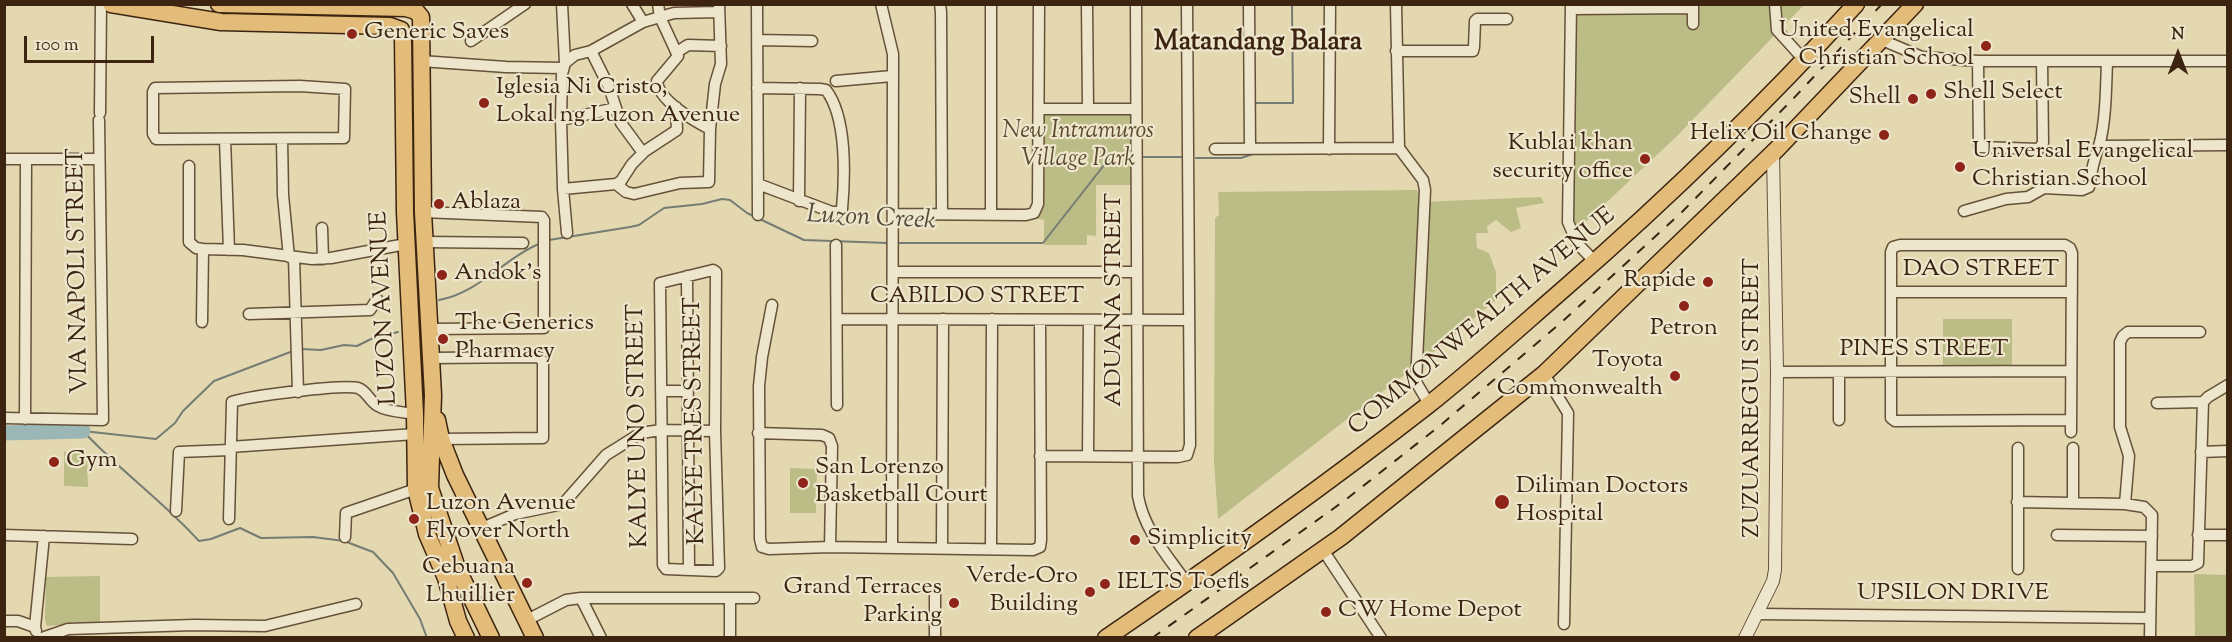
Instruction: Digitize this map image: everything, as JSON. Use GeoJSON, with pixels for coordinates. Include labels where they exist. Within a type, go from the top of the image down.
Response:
{"type":"FeatureCollection","features":[{"type":"Feature","properties":{"kind":"main road","name":"LUZON AVENUE"},"geometry":{"type":"LineString","coordinates":[[111,4],[221,22],[390,26],[401,30],[403,37],[406,244],[415,414],[416,489],[427,534],[446,578],[479,638]]}},
{"type":"Feature","properties":{"kind":"main road"},"geometry":{"type":"LineString","coordinates":[[219,4],[269,5]]}},
{"type":"Feature","properties":{"kind":"main road","name":"COMMONWEALTH AVENUE"},"geometry":{"type":"LineString","coordinates":[[1106,638],[1330,480],[1429,404],[1595,262],[1683,182],[1805,61],[1856,4]]}},
{"type":"Feature","properties":{"kind":"main road"},"geometry":{"type":"LineString","coordinates":[[1197,638],[1323,550],[1544,374],[1773,153],[1915,4]]}},
{"type":"Feature","properties":{"kind":"main road","name":"LUZON AVENUE"},"geometry":{"type":"LineString","coordinates":[[269,5],[406,8],[418,13],[422,24],[423,212],[433,395],[430,457],[432,498],[458,568],[491,638]]}},
{"type":"Feature","properties":{"kind":"main road","name":"LUZON AVENUE"},"geometry":{"type":"LineString","coordinates":[[433,395],[441,439],[455,475],[535,638]]}},
{"type":"Feature","properties":{"kind":"main road","name":"LUZON AVENUE"},"geometry":{"type":"LineString","coordinates":[[446,578],[458,621],[466,638]]}},
{"type":"Feature","properties":{"kind":"street","name":"VIA NAPOLI STREET"},"geometry":{"type":"LineString","coordinates":[[25,419],[103,420],[98,159],[100,4]]}},
{"type":"Feature","properties":{"kind":"street"},"geometry":{"type":"LineString","coordinates":[[471,40],[525,4]]}},
{"type":"Feature","properties":{"kind":"street"},"geometry":{"type":"LineString","coordinates":[[562,4],[564,65],[561,120],[562,189],[567,233]]}},
{"type":"Feature","properties":{"kind":"street"},"geometry":{"type":"LineString","coordinates":[[632,4],[643,22]]}},
{"type":"Feature","properties":{"kind":"street"},"geometry":{"type":"LineString","coordinates":[[658,4],[660,17],[677,52],[676,61],[657,81],[660,93],[676,107],[710,129]]}},
{"type":"Feature","properties":{"kind":"street"},"geometry":{"type":"LineString","coordinates":[[757,4],[758,215]]}},
{"type":"Feature","properties":{"kind":"street"},"geometry":{"type":"LineString","coordinates":[[881,4],[892,45],[894,319],[892,548]]}},
{"type":"Feature","properties":{"kind":"street"},"geometry":{"type":"LineString","coordinates":[[940,4],[942,214]]}},
{"type":"Feature","properties":{"kind":"street"},"geometry":{"type":"LineString","coordinates":[[991,4],[991,214]]}},
{"type":"Feature","properties":{"kind":"street"},"geometry":{"type":"LineString","coordinates":[[893,214],[1026,215],[1034,213],[1038,204],[1039,4]]}},
{"type":"Feature","properties":{"kind":"street"},"geometry":{"type":"LineString","coordinates":[[1087,4],[1088,109]]}},
{"type":"Feature","properties":{"kind":"street","name":"ADUANA STREET"},"geometry":{"type":"LineString","coordinates":[[1136,4],[1138,496],[1146,527],[1186,582]]}},
{"type":"Feature","properties":{"kind":"street"},"geometry":{"type":"LineString","coordinates":[[1041,456],[1178,457],[1187,454],[1190,445],[1186,4]]}},
{"type":"Feature","properties":{"kind":"street"},"geometry":{"type":"LineString","coordinates":[[1249,4],[1250,149]]}},
{"type":"Feature","properties":{"kind":"street"},"geometry":{"type":"LineString","coordinates":[[1329,149],[1330,4]]}},
{"type":"Feature","properties":{"kind":"street"},"geometry":{"type":"LineString","coordinates":[[1396,4],[1399,148],[1423,180],[1425,190],[1416,382],[1429,404]]}},
{"type":"Feature","properties":{"kind":"street"},"geometry":{"type":"LineString","coordinates":[[1775,4],[1777,30],[1805,61]]}},
{"type":"Feature","properties":{"kind":"street"},"geometry":{"type":"LineString","coordinates":[[1595,262],[1577,243],[1568,222],[1571,7],[1693,6],[1693,24]]}},
{"type":"Feature","properties":{"kind":"street"},"geometry":{"type":"LineString","coordinates":[[421,61],[517,67],[564,65],[575,55],[591,51],[643,22],[674,13],[719,8],[721,64],[714,84],[709,182],[680,183],[634,194],[626,192],[616,184]]}},
{"type":"Feature","properties":{"kind":"street"},"geometry":{"type":"LineString","coordinates":[[1396,51],[1473,51],[1477,19],[1507,19]]}},
{"type":"Feature","properties":{"kind":"street"},"geometry":{"type":"LineString","coordinates":[[757,40],[812,41]]}},
{"type":"Feature","properties":{"kind":"street"},"geometry":{"type":"LineString","coordinates":[[1882,40],[1922,57],[1978,61],[2228,62]]}},
{"type":"Feature","properties":{"kind":"street"},"geometry":{"type":"LineString","coordinates":[[677,52],[687,45],[721,46]]}},
{"type":"Feature","properties":{"kind":"street"},"geometry":{"type":"LineString","coordinates":[[591,51],[609,87],[621,123],[643,153]]}},
{"type":"Feature","properties":{"kind":"street"},"geometry":{"type":"LineString","coordinates":[[1978,61],[1978,144],[1982,149],[2039,149],[2042,147],[2042,61]]}},
{"type":"Feature","properties":{"kind":"street"},"geometry":{"type":"LineString","coordinates":[[1964,211],[2006,199],[2028,197],[2044,188],[2085,189],[2089,187],[2095,154],[2100,143],[2106,97],[2107,61]]}},
{"type":"Feature","properties":{"kind":"street"},"geometry":{"type":"LineString","coordinates":[[836,81],[892,76]]}},
{"type":"Feature","properties":{"kind":"street"},"geometry":{"type":"LineString","coordinates":[[300,86],[345,89],[344,138],[225,139],[156,140],[153,134],[153,92],[155,88],[300,86]]}},
{"type":"Feature","properties":{"kind":"street"},"geometry":{"type":"LineString","coordinates":[[757,88],[826,90],[840,124],[842,136],[842,209],[838,212],[799,201],[758,184]]}},
{"type":"Feature","properties":{"kind":"street"},"geometry":{"type":"LineString","coordinates":[[799,201],[800,88]]}},
{"type":"Feature","properties":{"kind":"street"},"geometry":{"type":"LineString","coordinates":[[562,189],[616,184],[621,181],[643,153],[677,130],[676,107]]}},
{"type":"Feature","properties":{"kind":"street"},"geometry":{"type":"LineString","coordinates":[[561,120],[616,108]]}},
{"type":"Feature","properties":{"kind":"street"},"geometry":{"type":"LineString","coordinates":[[1040,109],[1136,109]]}},
{"type":"Feature","properties":{"kind":"street"},"geometry":{"type":"LineString","coordinates":[[225,139],[229,250]]}},
{"type":"Feature","properties":{"kind":"street"},"geometry":{"type":"LineString","coordinates":[[282,139],[283,195],[292,257],[296,313],[298,392]]}},
{"type":"Feature","properties":{"kind":"street"},"geometry":{"type":"LineString","coordinates":[[2100,143],[2104,146],[2228,145]]}},
{"type":"Feature","properties":{"kind":"street"},"geometry":{"type":"LineString","coordinates":[[1215,149],[1399,148]]}},
{"type":"Feature","properties":{"kind":"street","name":"ZUZUARREGUI STREET"},"geometry":{"type":"LineString","coordinates":[[1745,638],[1773,581],[1775,570],[1777,372],[1773,153]]}},
{"type":"Feature","properties":{"kind":"street"},"geometry":{"type":"LineString","coordinates":[[4,159],[98,159]]}},
{"type":"Feature","properties":{"kind":"street"},"geometry":{"type":"LineString","coordinates":[[4,418],[25,419],[26,159]]}},
{"type":"Feature","properties":{"kind":"street"},"geometry":{"type":"LineString","coordinates":[[189,166],[189,242],[196,248],[323,259],[406,244]]}},
{"type":"Feature","properties":{"kind":"street"},"geometry":{"type":"LineString","coordinates":[[423,212],[543,218],[544,328],[429,329]]}},
{"type":"Feature","properties":{"kind":"street"},"geometry":{"type":"LineString","coordinates":[[322,228],[323,259]]}},
{"type":"Feature","properties":{"kind":"street"},"geometry":{"type":"LineString","coordinates":[[425,242],[523,243]]}},
{"type":"Feature","properties":{"kind":"street"},"geometry":{"type":"LineString","coordinates":[[836,245],[837,405]]}},
{"type":"Feature","properties":{"kind":"street"},"geometry":{"type":"LineString","coordinates":[[2071,420],[1895,421],[1891,418],[1891,252],[1893,247],[1900,245],[2065,245],[2070,248],[2072,292],[2071,432]]}},
{"type":"Feature","properties":{"kind":"street"},"geometry":{"type":"LineString","coordinates":[[202,249],[202,322]]}},
{"type":"Feature","properties":{"kind":"street","name":"KALYE TRES STREET"},"geometry":{"type":"LineString","coordinates":[[687,276],[713,270],[717,272],[715,431],[718,570],[690,570]]}},
{"type":"Feature","properties":{"kind":"street"},"geometry":{"type":"LineString","coordinates":[[893,272],[1137,272]]}},
{"type":"Feature","properties":{"kind":"street"},"geometry":{"type":"LineString","coordinates":[[687,276],[690,570]]}},
{"type":"Feature","properties":{"kind":"street","name":"KALYE UNO STREET"},"geometry":{"type":"LineString","coordinates":[[687,276],[660,283],[661,430],[664,568],[690,570]]}},
{"type":"Feature","properties":{"kind":"street","name":"DAO STREET"},"geometry":{"type":"LineString","coordinates":[[1891,292],[2072,292]]}},
{"type":"Feature","properties":{"kind":"street"},"geometry":{"type":"LineString","coordinates":[[249,314],[370,310],[377,299]]}},
{"type":"Feature","properties":{"kind":"street"},"geometry":{"type":"LineString","coordinates":[[772,305],[759,373],[758,433],[759,539],[762,547],[769,549],[830,547],[1033,550],[1040,547],[1040,320]]}},
{"type":"Feature","properties":{"kind":"street","name":"CABILDO STREET"},"geometry":{"type":"LineString","coordinates":[[837,319],[1189,320]]}},
{"type":"Feature","properties":{"kind":"street"},"geometry":{"type":"LineString","coordinates":[[942,548],[943,319]]}},
{"type":"Feature","properties":{"kind":"street"},"geometry":{"type":"LineString","coordinates":[[991,548],[992,320]]}},
{"type":"Feature","properties":{"kind":"street"},"geometry":{"type":"LineString","coordinates":[[1088,456],[1089,320]]}},
{"type":"Feature","properties":{"kind":"street"},"geometry":{"type":"LineString","coordinates":[[2125,504],[2129,456],[2120,427],[2120,342],[2122,336],[2128,332],[2200,332]]}},
{"type":"Feature","properties":{"kind":"street"},"geometry":{"type":"LineString","coordinates":[[431,358],[539,357],[543,362],[543,438],[441,439]]}},
{"type":"Feature","properties":{"kind":"street","name":"PINES STREET"},"geometry":{"type":"LineString","coordinates":[[1777,372],[2071,371]]}},
{"type":"Feature","properties":{"kind":"street"},"geometry":{"type":"LineString","coordinates":[[1839,372],[1839,420]]}},
{"type":"Feature","properties":{"kind":"street"},"geometry":{"type":"LineString","coordinates":[[1544,374],[1568,414],[1564,624]]}},
{"type":"Feature","properties":{"kind":"street"},"geometry":{"type":"LineString","coordinates":[[2152,566],[2192,566],[2198,563],[2203,402],[2228,385]]}},
{"type":"Feature","properties":{"kind":"street"},"geometry":{"type":"LineString","coordinates":[[229,519],[232,402],[298,392],[356,387],[362,390],[377,406],[415,414]]}},
{"type":"Feature","properties":{"kind":"street"},"geometry":{"type":"LineString","coordinates":[[662,391],[687,391]]}},
{"type":"Feature","properties":{"kind":"street"},"geometry":{"type":"LineString","coordinates":[[2157,402],[2203,402]]}},
{"type":"Feature","properties":{"kind":"street"},"geometry":{"type":"LineString","coordinates":[[482,528],[515,514],[563,504],[606,455],[641,433],[661,430],[715,431]]}},
{"type":"Feature","properties":{"kind":"street"},"geometry":{"type":"LineString","coordinates":[[758,433],[822,435],[829,438],[832,446],[830,547]]}},
{"type":"Feature","properties":{"kind":"street"},"geometry":{"type":"LineString","coordinates":[[177,511],[178,453],[415,434]]}},
{"type":"Feature","properties":{"kind":"street"},"geometry":{"type":"LineString","coordinates":[[2018,448],[2018,569]]}},
{"type":"Feature","properties":{"kind":"street"},"geometry":{"type":"LineString","coordinates":[[2073,448],[2073,503]]}},
{"type":"Feature","properties":{"kind":"street"},"geometry":{"type":"LineString","coordinates":[[2201,452],[2228,451]]}},
{"type":"Feature","properties":{"kind":"street"},"geometry":{"type":"LineString","coordinates":[[345,537],[345,515],[348,511],[373,505],[416,489]]}},
{"type":"Feature","properties":{"kind":"street"},"geometry":{"type":"LineString","coordinates":[[2017,502],[2125,504],[2144,507],[2152,515],[2150,638]]}},
{"type":"Feature","properties":{"kind":"street"},"geometry":{"type":"LineString","coordinates":[[2198,535],[2228,534]]}},
{"type":"Feature","properties":{"kind":"street"},"geometry":{"type":"LineString","coordinates":[[4,535],[132,539]]}},
{"type":"Feature","properties":{"kind":"street"},"geometry":{"type":"LineString","coordinates":[[2057,535],[2152,536]]}},
{"type":"Feature","properties":{"kind":"street"},"geometry":{"type":"LineString","coordinates":[[38,634],[44,536]]}},
{"type":"Feature","properties":{"kind":"street"},"geometry":{"type":"LineString","coordinates":[[1323,550],[1381,638]]}},
{"type":"Feature","properties":{"kind":"street"},"geometry":{"type":"LineString","coordinates":[[935,590],[935,638]]}},
{"type":"Feature","properties":{"kind":"street"},"geometry":{"type":"LineString","coordinates":[[526,620],[566,600],[581,598],[754,598]]}},
{"type":"Feature","properties":{"kind":"street"},"geometry":{"type":"LineString","coordinates":[[581,598],[601,638]]}},
{"type":"Feature","properties":{"kind":"street"},"geometry":{"type":"LineString","coordinates":[[730,598],[730,638]]}},
{"type":"Feature","properties":{"kind":"street"},"geometry":{"type":"LineString","coordinates":[[4,621],[18,621],[38,634],[68,629],[194,625],[265,626],[356,604]]}},
{"type":"Feature","properties":{"kind":"street","name":"UPSILON DRIVE"},"geometry":{"type":"LineString","coordinates":[[1757,614],[2150,618]]}},
{"type":"Feature","properties":{"kind":"street"},"geometry":{"type":"LineString","coordinates":[[265,626],[270,638]]}},
{"type":"Feature","properties":{"kind":"green space"},"geometry":{"type":"Polygon","coordinates":[[[1573,5],[1804,5],[1676,137],[1576,231],[1570,223],[1573,5]]]}},
{"type":"Feature","properties":{"kind":"green space","name":"New Intramuros Village Park"},"geometry":{"type":"Polygon","coordinates":[[[1134,111],[1134,185],[1096,185],[1096,236],[1087,235],[1087,245],[1044,245],[1044,220],[1033,218],[1043,112],[1134,111]]]}},
{"type":"Feature","properties":{"kind":"green space"},"geometry":{"type":"Polygon","coordinates":[[[1417,190],[1422,202],[1541,197],[1544,203],[1516,208],[1521,228],[1511,232],[1496,220],[1487,226],[1488,233],[1476,233],[1477,248],[1489,253],[1496,272],[1496,300],[1426,358],[1218,519],[1214,463],[1215,218],[1219,215],[1218,192],[1417,190]]]}},
{"type":"Feature","properties":{"kind":"green space"},"geometry":{"type":"Polygon","coordinates":[[[1943,319],[2012,319],[2012,366],[1943,366],[1943,319]]]}},
{"type":"Feature","properties":{"kind":"green space"},"geometry":{"type":"Polygon","coordinates":[[[64,452],[87,453],[88,487],[64,486],[64,452]]]}},
{"type":"Feature","properties":{"kind":"green space","name":"San Lorenzo Basketball Court"},"geometry":{"type":"Polygon","coordinates":[[[790,468],[817,469],[816,513],[790,513],[790,468]]]}},
{"type":"Feature","properties":{"kind":"green space"},"geometry":{"type":"Polygon","coordinates":[[[2194,574],[2227,575],[2227,637],[2195,637],[2194,574]]]}},
{"type":"Feature","properties":{"kind":"green space"},"geometry":{"type":"Polygon","coordinates":[[[100,576],[100,622],[47,626],[45,620],[46,577],[100,576]]]}},
{"type":"Feature","properties":{"kind":"waterway","name":"Luzon Creek"},"geometry":{"type":"LineString","coordinates":[[1254,103],[1293,103],[1292,4]]}},
{"type":"Feature","properties":{"kind":"waterway","name":"Luzon Creek"},"geometry":{"type":"LineString","coordinates":[[897,243],[1043,243],[1108,160],[1121,154],[1131,154]]}},
{"type":"Feature","properties":{"kind":"waterway","name":"Luzon Creek"},"geometry":{"type":"LineString","coordinates":[[1196,158],[1241,158],[1253,154]]}},
{"type":"Feature","properties":{"kind":"waterway","name":"Luzon Creek"},"geometry":{"type":"LineString","coordinates":[[1143,157],[1182,157]]}},
{"type":"Feature","properties":{"kind":"waterway","name":"Luzon Creek"},"geometry":{"type":"LineString","coordinates":[[549,240],[639,225],[664,208],[702,204],[722,199],[730,200],[747,213],[804,240],[888,243]]}},
{"type":"Feature","properties":{"kind":"waterway","name":"Luzon Creek"},"geometry":{"type":"LineString","coordinates":[[439,300],[467,290],[515,257],[541,243]]}},
{"type":"Feature","properties":{"kind":"waterway","name":"Luzon Creek"},"geometry":{"type":"LineString","coordinates":[[301,349],[321,350],[344,345],[357,346],[371,339],[398,332]]}},
{"type":"Feature","properties":{"kind":"waterway","name":"Luzon Creek"},"geometry":{"type":"LineString","coordinates":[[83,431],[156,439],[175,423],[183,411],[214,381],[293,351]]}},
{"type":"Feature","properties":{"kind":"waterway"},"geometry":{"type":"LineString","coordinates":[[83,431],[199,541],[240,528],[261,538],[313,537],[344,541],[373,552],[393,573],[420,619],[427,638]]}},
{"type":"Feature","properties":{"kind":"waterway"},"geometry":{"type":"LineString","coordinates":[[4,433],[83,431]]}},
{"type":"Feature","properties":{"kind":"railway"},"geometry":{"type":"LineString","coordinates":[[1152,638],[1344,501],[1442,424],[1563,321],[1682,212],[1882,4]]}},
{"type":"Feature","properties":{"kind":"place","name":"Generic Saves"},"geometry":{"type":"Point","coordinates":[352,34]}},
{"type":"Feature","properties":{"kind":"place","name":"United Evangelical Christian School"},"geometry":{"type":"Point","coordinates":[1986,46]}},
{"type":"Feature","properties":{"kind":"place","name":"Shell Select"},"geometry":{"type":"Point","coordinates":[1931,94]}},
{"type":"Feature","properties":{"kind":"place","name":"Shell"},"geometry":{"type":"Point","coordinates":[1913,99]}},
{"type":"Feature","properties":{"kind":"place","name":"Iglesia Ni Cristo, Lokal ng Luzon Avenue"},"geometry":{"type":"Point","coordinates":[484,103]}},
{"type":"Feature","properties":{"kind":"place","name":"Helix Oil Change"},"geometry":{"type":"Point","coordinates":[1884,135]}},
{"type":"Feature","properties":{"kind":"place","name":"Kublai khan security office"},"geometry":{"type":"Point","coordinates":[1645,159]}},
{"type":"Feature","properties":{"kind":"place","name":"Universal Evangelical Christian School"},"geometry":{"type":"Point","coordinates":[1960,167]}},
{"type":"Feature","properties":{"kind":"place","name":"Ablaza"},"geometry":{"type":"Point","coordinates":[439,204]}},
{"type":"Feature","properties":{"kind":"place","name":"Andok's"},"geometry":{"type":"Point","coordinates":[442,275]}},
{"type":"Feature","properties":{"kind":"place","name":"Rapide"},"geometry":{"type":"Point","coordinates":[1708,282]}},
{"type":"Feature","properties":{"kind":"place","name":"Petron"},"geometry":{"type":"Point","coordinates":[1684,306]}},
{"type":"Feature","properties":{"kind":"place","name":"The Generics Pharmacy"},"geometry":{"type":"Point","coordinates":[443,339]}},
{"type":"Feature","properties":{"kind":"place","name":"Toyota Commonwealth"},"geometry":{"type":"Point","coordinates":[1675,376]}},
{"type":"Feature","properties":{"kind":"place","name":"Gym"},"geometry":{"type":"Point","coordinates":[54,462]}},
{"type":"Feature","properties":{"kind":"place","name":"San Lorenzo Basketball Court"},"geometry":{"type":"Point","coordinates":[803,483]}},
{"type":"Feature","properties":{"kind":"place","name":"Diliman Doctors Hospital"},"geometry":{"type":"Point","coordinates":[1502,502]}},
{"type":"Feature","properties":{"kind":"place","name":"Luzon Avenue Flyover North"},"geometry":{"type":"Point","coordinates":[414,519]}},
{"type":"Feature","properties":{"kind":"place","name":"Simplicity"},"geometry":{"type":"Point","coordinates":[1135,540]}},
{"type":"Feature","properties":{"kind":"place","name":"Cebuana Lhuillier"},"geometry":{"type":"Point","coordinates":[527,583]}},
{"type":"Feature","properties":{"kind":"place","name":"IELTS Toefls"},"geometry":{"type":"Point","coordinates":[1105,584]}},
{"type":"Feature","properties":{"kind":"place","name":"Verde-Oro Building"},"geometry":{"type":"Point","coordinates":[1090,592]}},
{"type":"Feature","properties":{"kind":"place","name":"Grand Terraces Parking"},"geometry":{"type":"Point","coordinates":[954,603]}},
{"type":"Feature","properties":{"kind":"place","name":"CW Home Depot"},"geometry":{"type":"Point","coordinates":[1326,612]}},
{"type":"Feature","properties":{"kind":"district","name":"Matandang Balara"},"geometry":{"type":"Point","coordinates":[1258,44]}}]}
